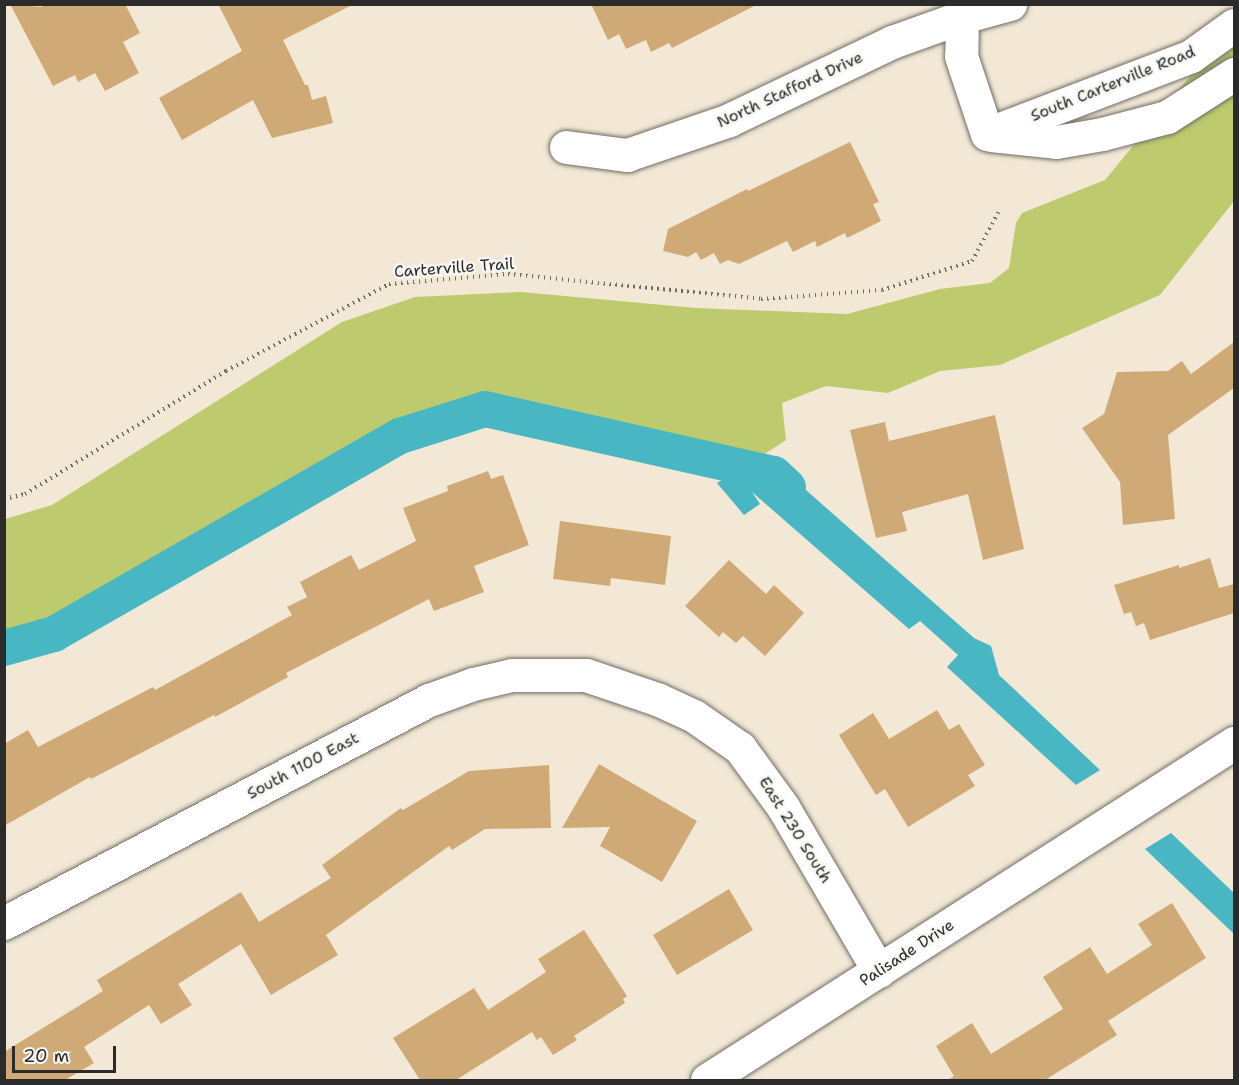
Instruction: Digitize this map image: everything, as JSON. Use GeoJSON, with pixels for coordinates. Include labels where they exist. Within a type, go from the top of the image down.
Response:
{"type":"FeatureCollection","features":[{"type":"Feature","properties":{"kind":"street","name":"North Stafford Drive"},"geometry":{"type":"LineString","coordinates":[[566,147],[627,154],[729,120],[892,42],[962,17],[1010,4]]}},
{"type":"Feature","properties":{"kind":"street"},"geometry":{"type":"LineString","coordinates":[[962,17],[961,56],[987,134],[1056,142],[1102,134],[1167,117],[1234,74]]}},
{"type":"Feature","properties":{"kind":"street","name":"South Carterville Road"},"geometry":{"type":"LineString","coordinates":[[987,134],[1191,56],[1234,25]]}},
{"type":"Feature","properties":{"kind":"street","name":"South 1100 East"},"geometry":{"type":"LineString","coordinates":[[4,923],[429,700],[473,684],[512,675],[586,675],[619,685]]}},
{"type":"Feature","properties":{"kind":"street","name":"East 230 South"},"geometry":{"type":"LineString","coordinates":[[619,685],[694,716],[740,748],[783,807],[879,971]]}},
{"type":"Feature","properties":{"kind":"street","name":"Palisade Drive"},"geometry":{"type":"LineString","coordinates":[[706,1080],[1234,743]]}},
{"type":"Feature","properties":{"kind":"path","name":"Carterville Trail"},"geometry":{"type":"LineString","coordinates":[[4,499],[25,494],[226,371],[389,284],[508,274],[761,298],[882,290],[972,261],[999,211]]}},
{"type":"Feature","properties":{"kind":"green space"},"geometry":{"type":"Polygon","coordinates":[[[1234,33],[1234,201],[1160,295],[1000,365],[940,371],[888,393],[826,386],[782,403],[786,440],[757,459],[517,406],[433,414],[52,623],[5,637],[5,519],[52,505],[342,322],[415,297],[521,292],[696,308],[847,314],[940,289],[990,283],[1009,268],[1016,223],[1022,213],[1105,180],[1214,47],[1234,33]]]}},
{"type":"Feature","properties":{"kind":"water"},"geometry":{"type":"Polygon","coordinates":[[[757,459],[790,476],[974,638],[991,646],[999,675],[1100,770],[1076,785],[947,667],[958,655],[920,621],[909,629],[752,492],[760,504],[744,515],[717,483],[757,459]]]}},
{"type":"Feature","properties":{"kind":"water"},"geometry":{"type":"Polygon","coordinates":[[[1171,833],[1234,893],[1234,934],[1145,849],[1171,833]]]}},
{"type":"Feature","properties":{"kind":"building"},"geometry":{"type":"Polygon","coordinates":[[[10,4],[41,7],[46,4],[125,4],[140,33],[123,42],[139,73],[105,91],[95,73],[78,82],[75,75],[53,86],[10,4]]]}},
{"type":"Feature","properties":{"kind":"building"},"geometry":{"type":"Polygon","coordinates":[[[218,4],[354,4],[283,40],[305,85],[308,85],[312,100],[326,96],[333,123],[272,138],[253,100],[182,140],[159,98],[242,51],[218,4]]]}},
{"type":"Feature","properties":{"kind":"building"},"geometry":{"type":"Polygon","coordinates":[[[591,4],[758,4],[672,48],[669,43],[651,52],[646,40],[626,49],[619,34],[608,40],[591,4]]]}},
{"type":"Feature","properties":{"kind":"building"},"geometry":{"type":"Polygon","coordinates":[[[850,142],[879,202],[873,204],[881,221],[847,238],[845,233],[817,247],[815,241],[793,252],[787,241],[739,264],[728,260],[720,264],[714,253],[701,260],[696,252],[688,257],[663,251],[668,229],[747,189],[748,191],[850,142]]]}},
{"type":"Feature","properties":{"kind":"building"},"geometry":{"type":"Polygon","coordinates":[[[1234,342],[1234,388],[1168,435],[1175,519],[1123,525],[1120,482],[1082,428],[1104,414],[1117,372],[1168,371],[1182,361],[1191,374],[1234,342]]]}},
{"type":"Feature","properties":{"kind":"building"},"geometry":{"type":"Polygon","coordinates":[[[995,415],[1024,549],[983,560],[968,494],[902,512],[907,531],[876,538],[850,430],[885,422],[889,441],[995,415]]]}},
{"type":"Feature","properties":{"kind":"building"},"geometry":{"type":"Polygon","coordinates":[[[488,471],[491,479],[503,475],[529,545],[474,566],[484,592],[434,611],[429,599],[286,673],[288,677],[215,717],[214,715],[91,779],[90,777],[4,826],[4,744],[28,730],[38,747],[153,687],[155,690],[292,615],[287,607],[307,597],[300,582],[351,555],[359,570],[416,541],[403,508],[448,491],[447,486],[488,471]]]}},
{"type":"Feature","properties":{"kind":"building"},"geometry":{"type":"Polygon","coordinates":[[[560,521],[671,536],[665,585],[611,578],[610,586],[553,579],[560,521]]]}},
{"type":"Feature","properties":{"kind":"building"},"geometry":{"type":"Polygon","coordinates":[[[1210,558],[1219,588],[1234,584],[1234,613],[1150,640],[1144,623],[1136,626],[1131,612],[1124,614],[1114,585],[1210,558]]]}},
{"type":"Feature","properties":{"kind":"building"},"geometry":{"type":"Polygon","coordinates":[[[729,560],[766,594],[774,585],[804,613],[765,656],[743,636],[736,643],[723,632],[719,637],[685,606],[729,560]]]}},
{"type":"Feature","properties":{"kind":"building"},"geometry":{"type":"Polygon","coordinates":[[[937,710],[949,730],[959,724],[985,765],[968,775],[975,786],[908,827],[885,789],[876,795],[839,735],[873,713],[889,739],[937,710]]]}},
{"type":"Feature","properties":{"kind":"building"},"geometry":{"type":"Polygon","coordinates":[[[599,764],[697,821],[662,882],[600,846],[610,827],[562,828],[599,764]]]}},
{"type":"Feature","properties":{"kind":"building"},"geometry":{"type":"Polygon","coordinates":[[[549,765],[551,828],[485,829],[452,850],[449,846],[326,935],[338,955],[271,995],[241,944],[178,984],[192,1005],[161,1024],[149,1005],[84,1047],[94,1063],[65,1080],[4,1080],[4,1052],[103,991],[97,980],[241,892],[259,922],[331,878],[322,865],[401,808],[403,810],[469,771],[549,765]]]}},
{"type":"Feature","properties":{"kind":"building"},"geometry":{"type":"Polygon","coordinates":[[[729,889],[753,930],[677,975],[653,935],[729,889]]]}},
{"type":"Feature","properties":{"kind":"building"},"geometry":{"type":"Polygon","coordinates":[[[1172,903],[1206,958],[1108,1021],[1117,1035],[1045,1080],[948,1080],[954,1076],[936,1046],[972,1023],[991,1054],[1063,1009],[1043,977],[1090,947],[1107,974],[1152,945],[1138,924],[1172,903]]]}},
{"type":"Feature","properties":{"kind":"building"},"geometry":{"type":"Polygon","coordinates":[[[584,930],[627,996],[623,999],[625,1003],[574,1036],[577,1040],[553,1055],[541,1037],[537,1040],[532,1032],[456,1080],[420,1080],[393,1038],[474,988],[488,1010],[546,972],[538,959],[584,930]]]}},
{"type":"Feature","properties":{"kind":"waterway"},"geometry":{"type":"LineString","coordinates":[[4,648],[54,634],[400,436],[485,409],[774,474],[788,487]]}}]}
